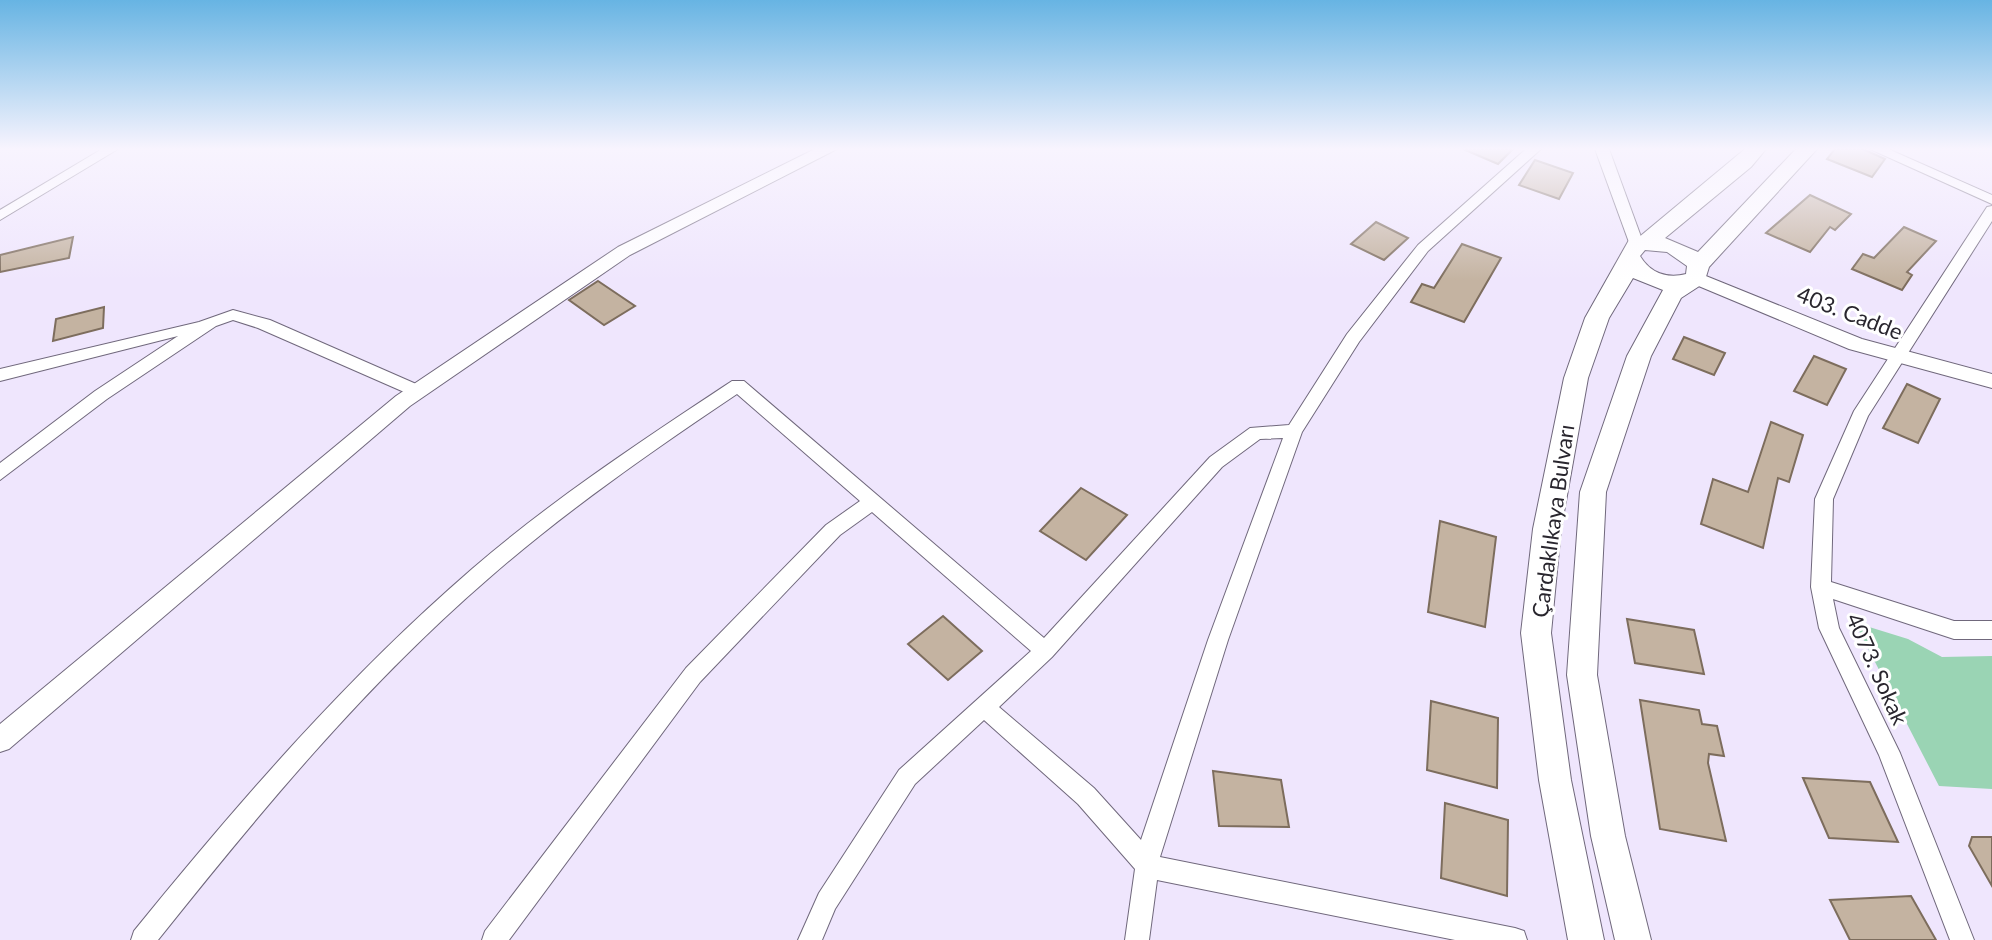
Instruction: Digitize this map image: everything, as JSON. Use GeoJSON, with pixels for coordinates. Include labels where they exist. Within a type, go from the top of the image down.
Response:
{"type":"FeatureCollection","features":[{"type":"Feature","properties":{"kind":"main road","name":"Çardaklıkaya Bulvarı"},"geometry":{"type":"LineString","coordinates":[[1586,940],[1555,780],[1536,633],[1547,529],[1576,378],[1597,318],[1637,248],[1706,193]]}},
{"type":"Feature","properties":{"kind":"main road","name":"Çardaklıkaya Bulvarı"},"geometry":{"type":"LineString","coordinates":[[1633,940],[1608,836],[1582,675],[1593,492],[1639,356],[1672,293],[1767,193]]}},
{"type":"Feature","properties":{"kind":"main road"},"geometry":{"type":"LineString","coordinates":[[1676,247],[1692,275],[1666,283],[1645,275],[1637,248],[1676,247]]}},
{"type":"Feature","properties":{"kind":"street"},"geometry":{"type":"LineString","coordinates":[[0,216],[39,193]]}},
{"type":"Feature","properties":{"kind":"street"},"geometry":{"type":"LineString","coordinates":[[0,740],[417,391],[624,251],[741,193]]}},
{"type":"Feature","properties":{"kind":"street"},"geometry":{"type":"LineString","coordinates":[[1137,940],[1150,847],[1218,640],[1294,431],[1353,338],[1423,248],[1485,193]]}},
{"type":"Feature","properties":{"kind":"street"},"geometry":{"type":"LineString","coordinates":[[1618,193],[1637,248]]}},
{"type":"Feature","properties":{"kind":"street","name":"4073. Sokak"},"geometry":{"type":"LineString","coordinates":[[1962,940],[1889,753],[1829,628],[1821,587],[1824,499],[1860,415],[1992,210]]}},
{"type":"Feature","properties":{"kind":"street","name":"403. Cadde"},"geometry":{"type":"LineString","coordinates":[[1692,275],[1895,357],[1992,381]]}},
{"type":"Feature","properties":{"kind":"street"},"geometry":{"type":"LineString","coordinates":[[0,375],[233,315],[264,324],[417,391]]}},
{"type":"Feature","properties":{"kind":"street"},"geometry":{"type":"LineString","coordinates":[[0,473],[101,395],[210,322]]}},
{"type":"Feature","properties":{"kind":"street"},"geometry":{"type":"LineString","coordinates":[[143,940],[231,829],[347,703],[448,602],[616,465],[738,385],[1045,651]]}},
{"type":"Feature","properties":{"kind":"street"},"geometry":{"type":"LineString","coordinates":[[810,940],[827,901],[907,777],[1045,651],[1216,462],[1256,433],[1294,431]]}},
{"type":"Feature","properties":{"kind":"street"},"geometry":{"type":"LineString","coordinates":[[494,940],[693,675],[833,530],[873,502]]}},
{"type":"Feature","properties":{"kind":"street"},"geometry":{"type":"LineString","coordinates":[[1821,587],[1954,630],[1992,630]]}},
{"type":"Feature","properties":{"kind":"street"},"geometry":{"type":"LineString","coordinates":[[984,707],[1086,796],[1148,866],[1515,940]]}},
{"type":"Feature","properties":{"kind":"green space"},"geometry":{"type":"Polygon","coordinates":[[[1866,626],[1908,639],[1942,657],[1992,656],[1992,789],[1939,786],[1859,631],[1866,626]]]}},
{"type":"Feature","properties":{"kind":"building"},"geometry":{"type":"Polygon","coordinates":[[[1541,193],[1562,193],[1559,199],[1541,193]]]}},
{"type":"Feature","properties":{"kind":"building"},"geometry":{"type":"Polygon","coordinates":[[[1810,195],[1851,214],[1835,230],[1830,227],[1810,252],[1766,233],[1810,195]]]}},
{"type":"Feature","properties":{"kind":"building"},"geometry":{"type":"Polygon","coordinates":[[[1376,222],[1408,238],[1384,260],[1351,244],[1376,222]]]}},
{"type":"Feature","properties":{"kind":"building"},"geometry":{"type":"Polygon","coordinates":[[[1904,227],[1936,241],[1907,272],[1912,275],[1902,290],[1852,269],[1863,254],[1874,258],[1904,227]]]}},
{"type":"Feature","properties":{"kind":"building"},"geometry":{"type":"Polygon","coordinates":[[[73,237],[69,258],[0,272],[0,255],[73,237]]]}},
{"type":"Feature","properties":{"kind":"building"},"geometry":{"type":"Polygon","coordinates":[[[1462,244],[1501,258],[1464,322],[1411,302],[1422,284],[1434,288],[1462,244]]]}},
{"type":"Feature","properties":{"kind":"building"},"geometry":{"type":"Polygon","coordinates":[[[598,281],[635,306],[604,325],[569,300],[598,281]]]}},
{"type":"Feature","properties":{"kind":"building"},"geometry":{"type":"Polygon","coordinates":[[[104,307],[103,328],[53,341],[56,319],[104,307]]]}},
{"type":"Feature","properties":{"kind":"building"},"geometry":{"type":"Polygon","coordinates":[[[1684,337],[1725,353],[1714,375],[1673,359],[1684,337]]]}},
{"type":"Feature","properties":{"kind":"building"},"geometry":{"type":"Polygon","coordinates":[[[1814,356],[1846,369],[1827,405],[1794,391],[1814,356]]]}},
{"type":"Feature","properties":{"kind":"building"},"geometry":{"type":"Polygon","coordinates":[[[1907,384],[1940,399],[1918,443],[1883,428],[1907,384]]]}},
{"type":"Feature","properties":{"kind":"building"},"geometry":{"type":"Polygon","coordinates":[[[1771,422],[1803,435],[1789,482],[1778,478],[1763,548],[1701,524],[1713,479],[1748,492],[1771,422]]]}},
{"type":"Feature","properties":{"kind":"building"},"geometry":{"type":"Polygon","coordinates":[[[1081,488],[1127,515],[1086,560],[1040,531],[1081,488]]]}},
{"type":"Feature","properties":{"kind":"building"},"geometry":{"type":"Polygon","coordinates":[[[1440,521],[1496,537],[1485,627],[1428,612],[1440,521]]]}},
{"type":"Feature","properties":{"kind":"building"},"geometry":{"type":"Polygon","coordinates":[[[943,616],[982,651],[948,680],[908,644],[943,616]]]}},
{"type":"Feature","properties":{"kind":"building"},"geometry":{"type":"Polygon","coordinates":[[[1627,619],[1694,630],[1704,674],[1635,663],[1627,619]]]}},
{"type":"Feature","properties":{"kind":"building"},"geometry":{"type":"Polygon","coordinates":[[[1640,700],[1699,710],[1702,724],[1717,726],[1724,756],[1709,754],[1708,763],[1726,841],[1660,829],[1640,700]]]}},
{"type":"Feature","properties":{"kind":"building"},"geometry":{"type":"Polygon","coordinates":[[[1431,701],[1498,718],[1497,788],[1427,770],[1431,701]]]}},
{"type":"Feature","properties":{"kind":"building"},"geometry":{"type":"Polygon","coordinates":[[[1213,771],[1281,780],[1289,827],[1219,826],[1213,771]]]}},
{"type":"Feature","properties":{"kind":"building"},"geometry":{"type":"Polygon","coordinates":[[[1803,778],[1870,782],[1898,842],[1829,838],[1803,778]]]}},
{"type":"Feature","properties":{"kind":"building"},"geometry":{"type":"Polygon","coordinates":[[[1445,803],[1508,820],[1507,896],[1441,878],[1445,803]]]}},
{"type":"Feature","properties":{"kind":"building"},"geometry":{"type":"Polygon","coordinates":[[[1972,837],[1992,837],[1992,886],[1969,846],[1972,837]]]}},
{"type":"Feature","properties":{"kind":"building"},"geometry":{"type":"Polygon","coordinates":[[[1911,896],[1936,940],[1850,940],[1830,900],[1911,896]]]}}]}
